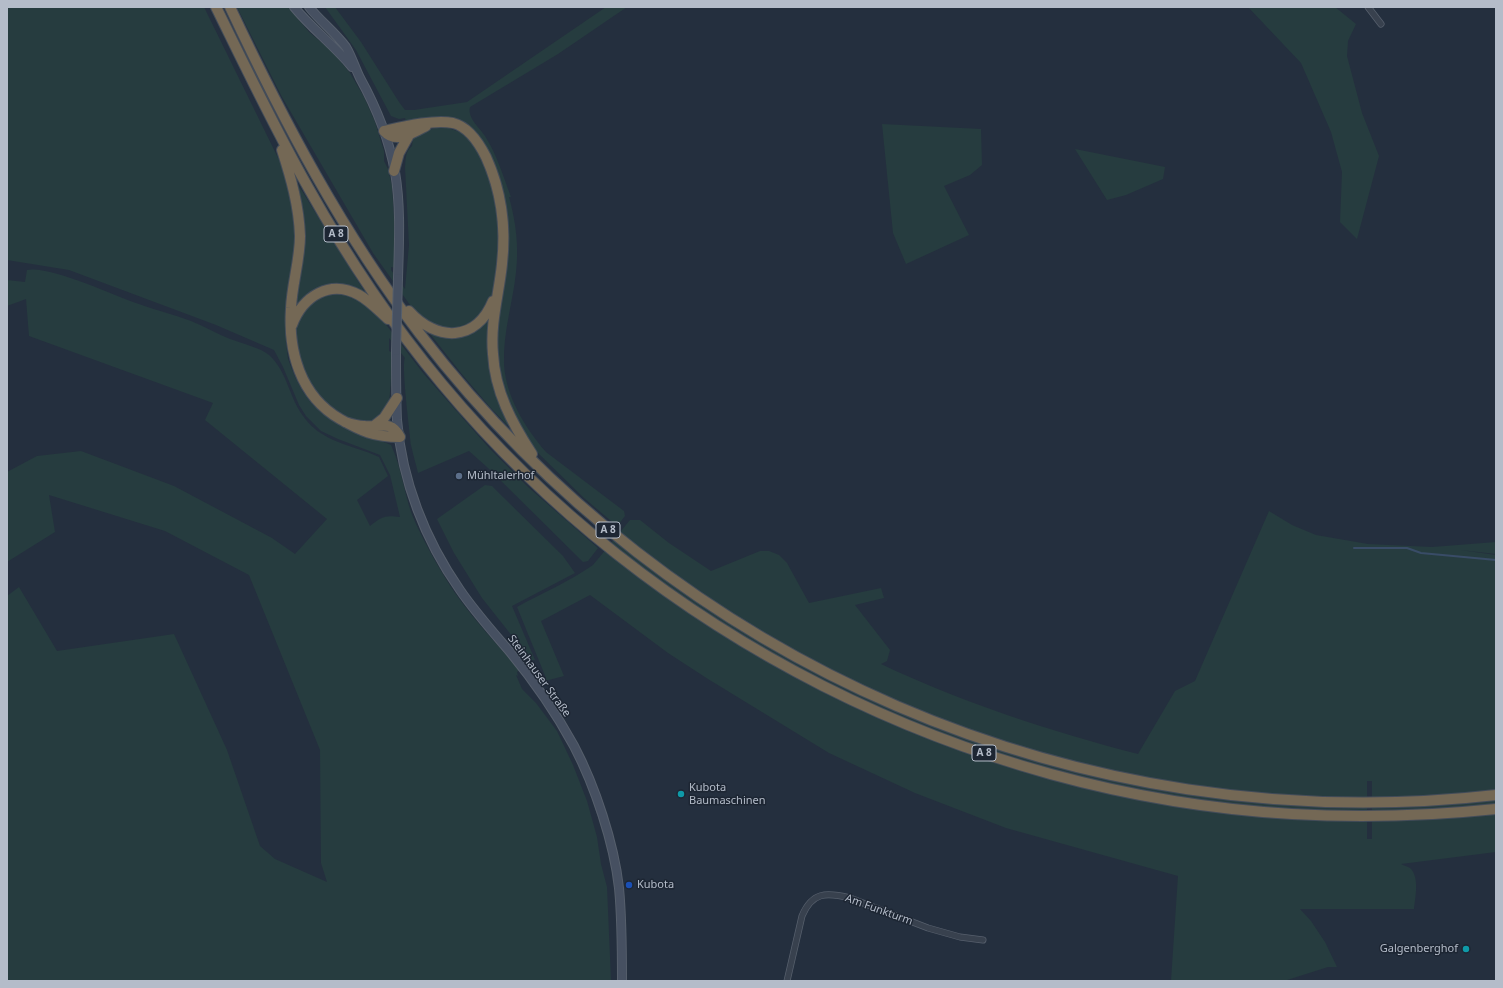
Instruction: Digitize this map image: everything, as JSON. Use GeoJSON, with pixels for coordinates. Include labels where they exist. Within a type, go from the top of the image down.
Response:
{"type":"FeatureCollection","features":[{"type":"Feature","properties":{"kind":"highway","name":"A 8"},"geometry":{"type":"LineString","coordinates":[[216,7],[276,129],[311,193],[360,272],[404,334],[442,383],[487,434],[541,489],[597,538],[668,592],[748,644],[787,668],[883,715],[972,749],[1041,772],[1126,792],[1168,800],[1254,811],[1292,814],[1399,816],[1460,813],[1496,809]]}},
{"type":"Feature","properties":{"kind":"highway","name":"A 8"},"geometry":{"type":"LineString","coordinates":[[230,7],[288,125],[347,227],[382,281],[418,332],[450,371],[488,415],[545,474],[583,509],[649,562],[714,608],[753,633],[795,657],[885,702],[996,744],[1044,759],[1126,778],[1211,792],[1295,801],[1348,803],[1431,801],[1496,795]]}},
{"type":"Feature","properties":{"kind":"highway"},"geometry":{"type":"LineString","coordinates":[[384,131],[406,126],[438,122],[453,123],[468,131],[478,143],[489,164],[497,189],[503,226],[503,253],[497,291],[492,352],[499,389],[505,406],[518,432],[545,474]]}},
{"type":"Feature","properties":{"kind":"highway"},"geometry":{"type":"LineString","coordinates":[[384,131],[388,135],[395,138],[409,134],[433,123]]}},
{"type":"Feature","properties":{"kind":"highway"},"geometry":{"type":"LineString","coordinates":[[276,129],[293,184],[299,222],[300,247],[291,309],[291,327],[293,354],[301,376],[308,390],[325,409],[354,428],[380,436],[400,437]]}},
{"type":"Feature","properties":{"kind":"highway"},"geometry":{"type":"LineString","coordinates":[[394,171],[399,153],[409,134]]}},
{"type":"Feature","properties":{"kind":"highway"},"geometry":{"type":"LineString","coordinates":[[382,281],[415,318],[431,329],[448,334],[466,330],[477,324],[490,309],[497,291]]}},
{"type":"Feature","properties":{"kind":"highway"},"geometry":{"type":"LineString","coordinates":[[291,327],[300,310],[311,297],[326,290],[338,289],[349,291],[363,298],[404,334]]}},
{"type":"Feature","properties":{"kind":"highway"},"geometry":{"type":"LineString","coordinates":[[373,426],[384,418],[397,398]]}},
{"type":"Feature","properties":{"kind":"highway"},"geometry":{"type":"LineString","coordinates":[[345,422],[362,426],[388,426],[396,430],[400,437]]}},
{"type":"Feature","properties":{"kind":"main road"},"geometry":{"type":"LineString","coordinates":[[294,7],[312,28],[339,51],[359,75]]}},
{"type":"Feature","properties":{"kind":"main road"},"geometry":{"type":"LineString","coordinates":[[309,7],[342,43],[352,59],[359,75]]}},
{"type":"Feature","properties":{"kind":"main road","name":"Steinhauser Straße"},"geometry":{"type":"LineString","coordinates":[[359,75],[373,102],[384,131],[394,171],[399,223],[396,350],[397,398],[400,437],[409,484],[420,517],[438,555],[460,590],[537,688],[575,747],[585,769],[601,812],[612,851],[618,885],[622,932],[622,981]]}},
{"type":"Feature","properties":{"kind":"street"},"geometry":{"type":"LineString","coordinates":[[1368,7],[1381,24]]}},
{"type":"Feature","properties":{"kind":"street","name":"Am Funkturm"},"geometry":{"type":"LineString","coordinates":[[787,981],[802,916],[806,907],[812,900],[828,894],[850,898],[928,928],[984,940]]}},
{"type":"Feature","properties":{"kind":"green space"},"geometry":{"type":"Polygon","coordinates":[[[7,7],[204,7],[282,166],[294,207],[296,244],[286,320],[286,342],[288,359],[295,377],[303,392],[312,404],[323,414],[347,429],[391,445],[412,514],[439,568],[455,593],[519,670],[517,672],[518,676],[516,675],[522,689],[536,703],[557,731],[573,765],[587,801],[597,837],[601,864],[607,887],[611,981],[7,981],[7,596],[19,587],[57,651],[174,634],[227,750],[260,846],[275,859],[327,882],[321,863],[320,750],[249,575],[165,531],[49,495],[55,532],[7,562],[7,472],[37,456],[81,451],[174,486],[272,538],[295,554],[327,519],[205,420],[213,403],[29,336],[26,299],[7,306],[7,280],[25,282],[27,270],[50,272],[65,276],[191,321],[225,337],[265,352],[275,361],[284,376],[298,409],[311,425],[319,432],[338,442],[379,457],[388,476],[357,500],[370,526],[384,517],[400,517],[390,475],[380,455],[321,431],[306,416],[299,405],[274,350],[216,325],[69,270],[7,260],[7,7]]]}},
{"type":"Feature","properties":{"kind":"green space"},"geometry":{"type":"Polygon","coordinates":[[[237,7],[288,7],[309,32],[332,51],[350,73],[364,97],[375,122],[384,151],[384,161],[388,169],[392,186],[394,218],[395,268],[391,267],[391,270],[405,289],[409,245],[405,167],[406,155],[412,146],[413,138],[423,131],[446,127],[462,133],[475,147],[483,160],[492,187],[497,215],[499,252],[494,289],[482,316],[460,329],[437,328],[415,312],[373,253],[282,97],[237,7]]]}},
{"type":"Feature","properties":{"kind":"green space"},"geometry":{"type":"Polygon","coordinates":[[[325,7],[335,7],[361,42],[405,110],[414,110],[467,102],[606,7],[627,7],[558,54],[470,107],[470,115],[474,123],[485,136],[493,151],[511,197],[509,197],[516,234],[517,263],[505,340],[504,363],[505,375],[512,399],[524,422],[546,452],[624,511],[625,516],[617,526],[584,498],[539,454],[520,430],[501,385],[495,342],[507,245],[484,144],[476,133],[459,120],[441,117],[406,123],[405,118],[399,119],[391,116],[356,50],[325,7]]]}},
{"type":"Feature","properties":{"kind":"green space"},"geometry":{"type":"Polygon","coordinates":[[[1248,7],[1335,7],[1356,24],[1348,41],[1347,56],[1362,113],[1379,156],[1357,239],[1340,222],[1342,172],[1331,132],[1301,63],[1248,7]]]}},
{"type":"Feature","properties":{"kind":"green space"},"geometry":{"type":"Polygon","coordinates":[[[882,124],[981,129],[982,165],[970,175],[944,186],[969,235],[906,264],[893,233],[882,124]]]}},
{"type":"Feature","properties":{"kind":"green space"},"geometry":{"type":"Polygon","coordinates":[[[1075,149],[1165,167],[1163,179],[1126,195],[1107,200],[1075,149]]]}},
{"type":"Feature","properties":{"kind":"green space"},"geometry":{"type":"Polygon","coordinates":[[[297,183],[366,294],[339,287],[295,312],[297,183]]]}},
{"type":"Feature","properties":{"kind":"green space"},"geometry":{"type":"Polygon","coordinates":[[[336,292],[356,297],[381,318],[423,373],[490,449],[528,487],[598,548],[588,561],[583,562],[469,451],[418,473],[411,445],[404,373],[405,358],[389,338],[389,351],[393,353],[389,405],[376,420],[369,422],[351,419],[330,406],[318,395],[302,369],[295,336],[297,324],[299,316],[317,297],[336,292]]]}},
{"type":"Feature","properties":{"kind":"green space"},"geometry":{"type":"Polygon","coordinates":[[[489,316],[491,317],[489,338],[509,424],[507,425],[461,373],[431,335],[431,333],[443,336],[489,316]]]}},
{"type":"Feature","properties":{"kind":"green space"},"geometry":{"type":"Polygon","coordinates":[[[485,485],[492,486],[563,556],[575,573],[512,606],[535,660],[531,660],[482,598],[454,553],[437,519],[485,485]]]}},
{"type":"Feature","properties":{"kind":"green space"},"geometry":{"type":"Polygon","coordinates":[[[1269,511],[1292,525],[1316,535],[1368,544],[1432,547],[1496,542],[1496,554],[1460,550],[1496,555],[1496,852],[1401,864],[1410,868],[1415,877],[1416,888],[1414,909],[1300,909],[1311,921],[1325,942],[1337,967],[1328,967],[1284,981],[1171,981],[1178,876],[1006,828],[915,793],[829,753],[668,653],[590,595],[541,621],[564,676],[545,681],[546,678],[517,607],[565,582],[593,565],[630,520],[640,520],[669,543],[711,571],[760,551],[769,551],[779,555],[787,563],[809,603],[881,588],[884,598],[855,605],[890,650],[887,661],[881,664],[975,704],[1072,736],[1138,754],[1175,691],[1195,681],[1269,511]],[[1367,781],[1367,839],[1372,839],[1372,781],[1367,781]]]}},
{"type":"Feature","properties":{"kind":"waterway"},"geometry":{"type":"LineString","coordinates":[[1354,548],[1407,548],[1421,553],[1496,560]]}},
{"type":"Feature","properties":{"kind":"place","name":"Mühltalerhof"},"geometry":{"type":"Point","coordinates":[459,476]}},
{"type":"Feature","properties":{"kind":"place","name":"Kubota Baumaschinen"},"geometry":{"type":"Point","coordinates":[681,794]}},
{"type":"Feature","properties":{"kind":"place","name":"Kubota"},"geometry":{"type":"Point","coordinates":[629,885]}},
{"type":"Feature","properties":{"kind":"place","name":"Galgenberghof"},"geometry":{"type":"Point","coordinates":[1466,949]}}]}
